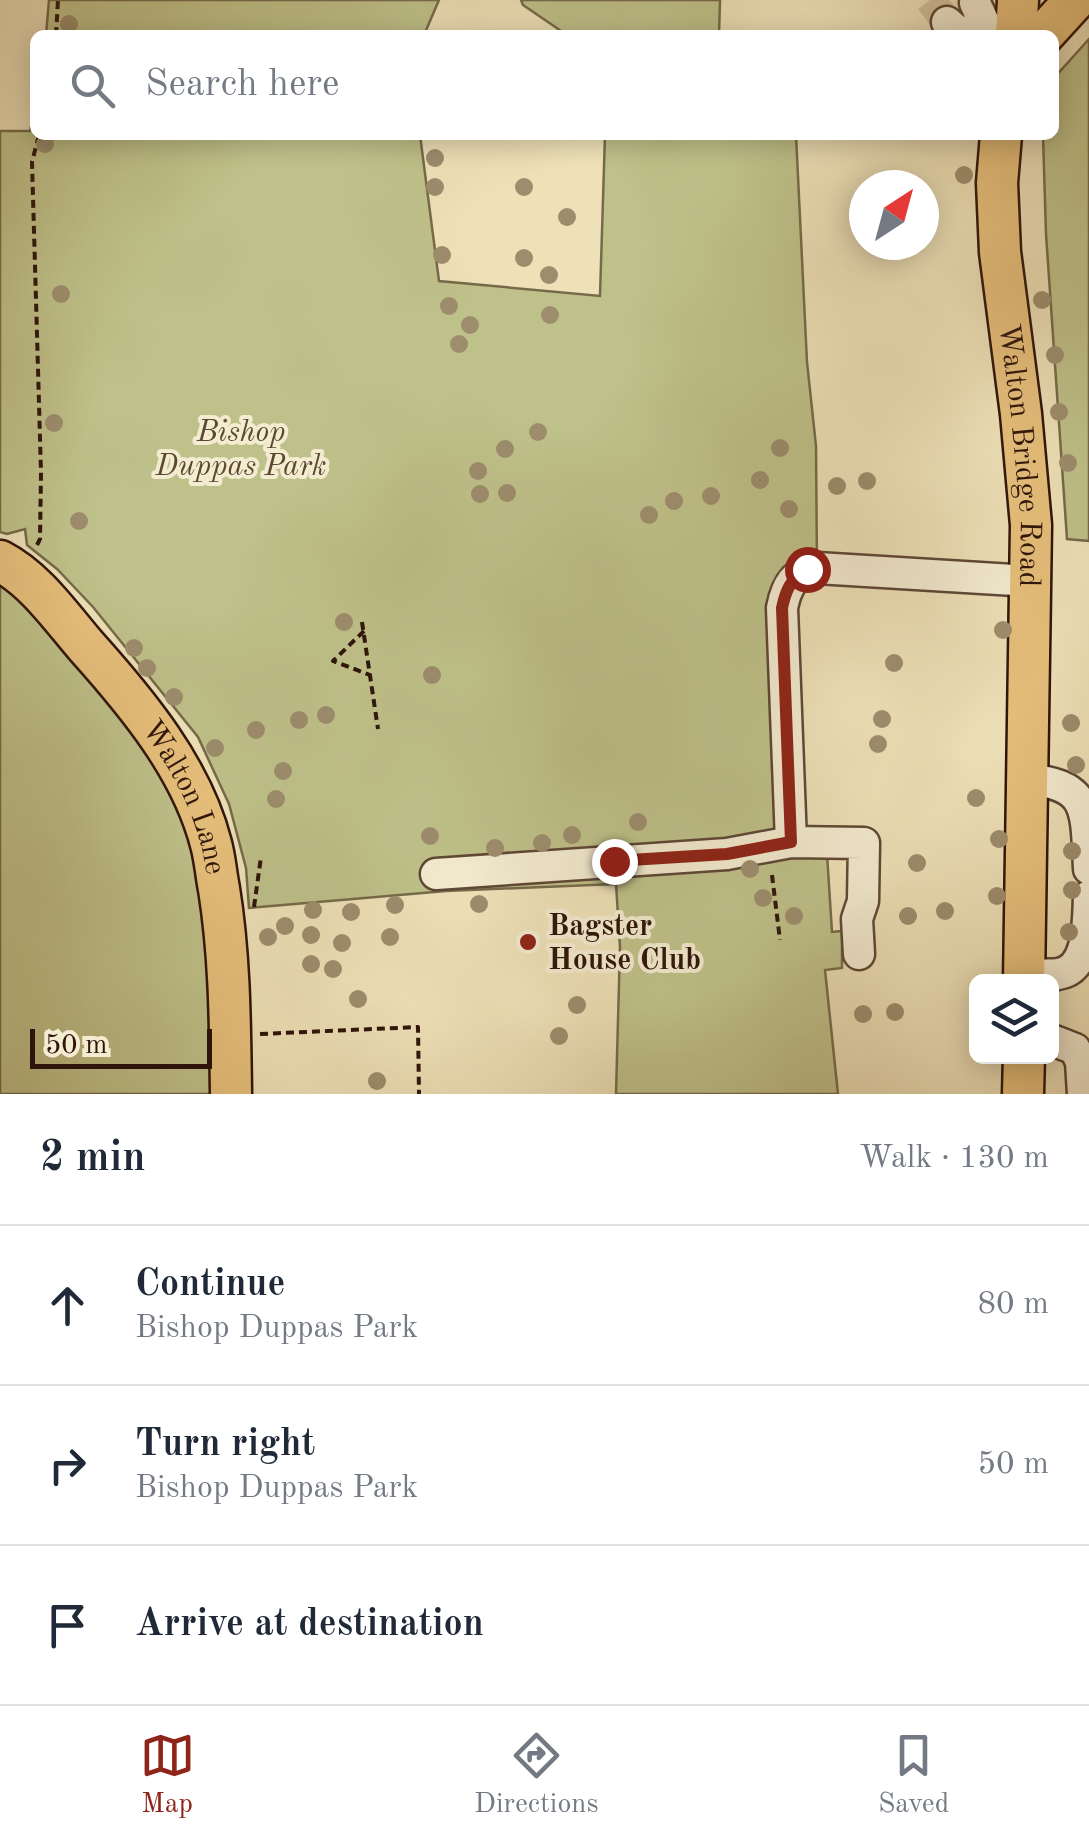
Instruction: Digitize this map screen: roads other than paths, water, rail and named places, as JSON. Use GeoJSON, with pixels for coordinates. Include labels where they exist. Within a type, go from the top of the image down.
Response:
{"type":"FeatureCollection","features":[{"type":"Feature","properties":{"kind":"main road"},"geometry":{"type":"LineString","coordinates":[[1016,30],[1018,0]]}},
{"type":"Feature","properties":{"kind":"main road"},"geometry":{"type":"LineString","coordinates":[[1048,30],[1076,0]]}},
{"type":"Feature","properties":{"kind":"main road","name":"Walton Bridge Road"},"geometry":{"type":"LineString","coordinates":[[1001,140],[997,183],[1000,252],[1031,525],[1024,974]]}},
{"type":"Feature","properties":{"kind":"main road","name":"Walton Lane"},"geometry":{"type":"LineString","coordinates":[[17,556],[30,582],[152,727],[200,811],[212,845],[227,956],[231,1094]]}},
{"type":"Feature","properties":{"kind":"main road"},"geometry":{"type":"LineString","coordinates":[[1024,1064],[1024,1094]]}},
{"type":"Feature","properties":{"kind":"street"},"geometry":{"type":"LineString","coordinates":[[780,844],[782,608],[786,590],[795,576],[816,568],[1031,582]]}},
{"type":"Feature","properties":{"kind":"street"},"geometry":{"type":"LineString","coordinates":[[1026,779],[1056,781],[1073,787],[1081,796],[1086,808],[1089,869]]}},
{"type":"Feature","properties":{"kind":"street"},"geometry":{"type":"LineString","coordinates":[[436,874],[727,854],[780,844],[864,843],[863,901],[847,919],[859,954]]}},
{"type":"Feature","properties":{"kind":"street","name":"Walton Bridge Road"},"geometry":{"type":"LineString","coordinates":[[1059,974],[1073,968],[1083,957],[1088,943],[1089,896]]}},
{"type":"Feature","properties":{"kind":"street"},"geometry":{"type":"LineString","coordinates":[[1059,1043],[1075,1049],[1082,1062],[1083,1094]]}},
{"type":"Feature","properties":{"kind":"tunnel"},"geometry":{"type":"LineString","coordinates":[[930,0],[947,22]]}},
{"type":"Feature","properties":{"kind":"place","name":"Bagster House Club"},"geometry":{"type":"Point","coordinates":[528,942]}},
{"type":"Feature","properties":{"kind":"park label","name":"Bishop Duppas Park"},"geometry":{"type":"Point","coordinates":[241,448]}}]}
